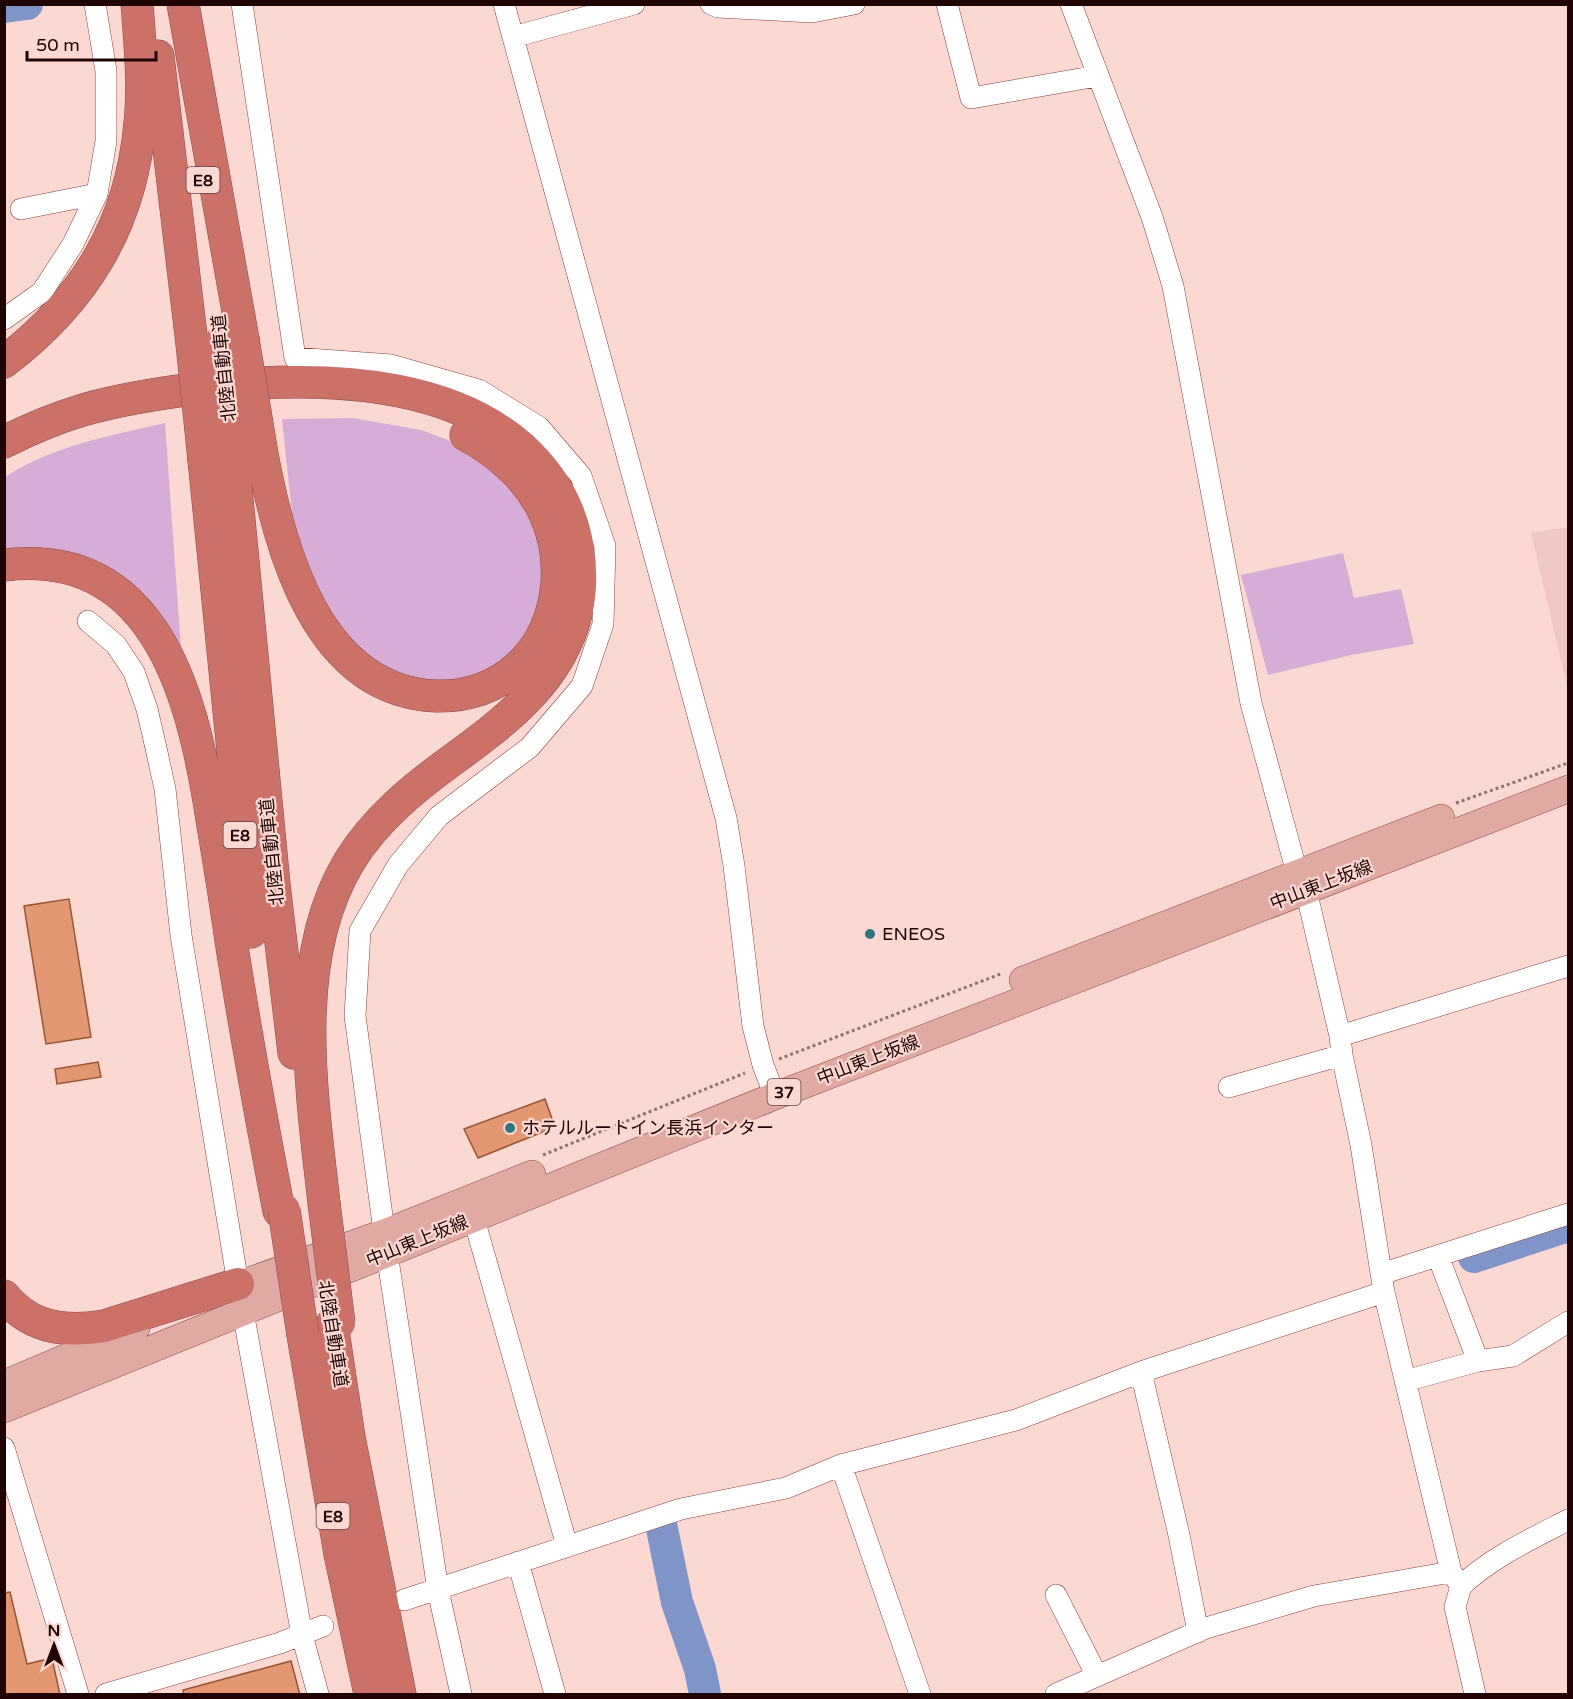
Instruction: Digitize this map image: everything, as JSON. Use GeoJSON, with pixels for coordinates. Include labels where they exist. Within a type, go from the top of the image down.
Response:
{"type":"FeatureCollection","features":[{"type":"Feature","properties":{"kind":"highway","name":"北陸自動車道"},"geometry":{"type":"LineString","coordinates":[[164,13],[180,230],[219,341],[233,457],[243,868],[300,1207],[296,1289],[303,1335],[340,1554],[370,1695]]}},
{"type":"Feature","properties":{"kind":"highway"},"geometry":{"type":"LineString","coordinates":[[4,464],[40,446],[95,427],[157,413],[224,405],[275,402],[340,404],[392,411],[429,420],[477,441],[499,457],[519,474],[545,514],[556,555],[558,575],[555,598],[543,634],[520,666],[489,686],[471,693],[450,696],[426,695],[402,690],[380,681],[360,668],[343,653],[313,612],[287,559],[278,528],[233,457],[219,341],[164,13]]}},
{"type":"Feature","properties":{"kind":"highway"},"geometry":{"type":"LineString","coordinates":[[4,362],[42,331],[63,310],[80,288],[106,245],[122,210],[135,161],[140,122],[164,13]]}},
{"type":"Feature","properties":{"kind":"highway"},"geometry":{"type":"LineString","coordinates":[[4,442],[82,410],[154,394],[274,382],[317,382],[372,387],[428,398],[471,414],[500,431],[534,458],[560,494],[569,514],[576,536],[580,561],[580,588],[576,613],[556,663],[539,686],[516,709],[417,786],[389,812],[350,861],[326,911],[314,967],[311,1001],[312,1081],[300,1207]]}},
{"type":"Feature","properties":{"kind":"highway"},"geometry":{"type":"LineString","coordinates":[[4,565],[42,563],[60,566],[98,580],[133,607],[148,624],[173,665],[193,720],[204,768],[248,1047],[335,1324],[372,1554],[400,1695]]}},
{"type":"Feature","properties":{"kind":"highway"},"geometry":{"type":"LineString","coordinates":[[4,1296],[22,1314],[32,1320],[58,1328],[87,1328],[240,1298]]}},
{"type":"Feature","properties":{"kind":"main road","name":"中山東上坂線"},"geometry":{"type":"LineString","coordinates":[[1301,882],[1569,770]]}},
{"type":"Feature","properties":{"kind":"main road","name":"中山東上坂線"},"geometry":{"type":"LineString","coordinates":[[4,1384],[385,1243],[769,1080],[1301,882],[1569,789]]}},
{"type":"Feature","properties":{"kind":"main road","name":"中山東上坂線"},"geometry":{"type":"LineString","coordinates":[[4,1409],[240,1298]]}},
{"type":"Feature","properties":{"kind":"street"},"geometry":{"type":"LineString","coordinates":[[242,4],[295,358],[391,365],[479,390],[529,420],[539,427],[581,476],[605,546],[603,624],[582,686],[530,747],[439,816],[398,865],[360,931],[355,1016],[385,1243],[438,1590],[461,1695]]}},
{"type":"Feature","properties":{"kind":"street"},"geometry":{"type":"LineString","coordinates":[[504,4],[726,818],[753,1026],[769,1080]]}},
{"type":"Feature","properties":{"kind":"street"},"geometry":{"type":"LineString","coordinates":[[513,37],[634,4]]}},
{"type":"Feature","properties":{"kind":"street"},"geometry":{"type":"LineString","coordinates":[[711,4],[718,7],[812,12],[854,4]]}},
{"type":"Feature","properties":{"kind":"street"},"geometry":{"type":"LineString","coordinates":[[947,4],[971,98],[1097,76]]}},
{"type":"Feature","properties":{"kind":"street"},"geometry":{"type":"LineString","coordinates":[[1071,4],[1152,217],[1173,286],[1251,703],[1301,882],[1341,1046],[1361,1145],[1383,1283],[1405,1381],[1456,1579],[1455,1607],[1475,1695]]}},
{"type":"Feature","properties":{"kind":"street"},"geometry":{"type":"LineString","coordinates":[[4,319],[42,292],[73,244],[97,194],[106,141],[106,71],[95,10]]}},
{"type":"Feature","properties":{"kind":"street"},"geometry":{"type":"LineString","coordinates":[[21,209],[97,194]]}},
{"type":"Feature","properties":{"kind":"street"},"geometry":{"type":"LineString","coordinates":[[88,621],[116,645],[134,672],[147,709],[165,789],[181,935],[240,1298],[302,1635],[318,1695]]}},
{"type":"Feature","properties":{"kind":"street"},"geometry":{"type":"LineString","coordinates":[[1229,1087],[1569,966]]}},
{"type":"Feature","properties":{"kind":"street"},"geometry":{"type":"LineString","coordinates":[[471,1208],[567,1546]]}},
{"type":"Feature","properties":{"kind":"street"},"geometry":{"type":"LineString","coordinates":[[404,1600],[681,1509],[786,1488],[841,1464],[1016,1420],[1383,1283],[1438,1256],[1569,1214]]}},
{"type":"Feature","properties":{"kind":"street"},"geometry":{"type":"LineString","coordinates":[[1438,1256],[1478,1362]]}},
{"type":"Feature","properties":{"kind":"street"},"geometry":{"type":"LineString","coordinates":[[1405,1381],[1478,1362],[1513,1356],[1569,1322]]}},
{"type":"Feature","properties":{"kind":"street"},"geometry":{"type":"LineString","coordinates":[[1141,1372],[1179,1534],[1198,1632]]}},
{"type":"Feature","properties":{"kind":"street"},"geometry":{"type":"LineString","coordinates":[[4,1448],[78,1695]]}},
{"type":"Feature","properties":{"kind":"street"},"geometry":{"type":"LineString","coordinates":[[841,1464],[920,1695]]}},
{"type":"Feature","properties":{"kind":"street"},"geometry":{"type":"LineString","coordinates":[[1056,1695],[1198,1632],[1314,1596],[1456,1579],[1476,1572],[1510,1550],[1569,1520]]}},
{"type":"Feature","properties":{"kind":"street"},"geometry":{"type":"LineString","coordinates":[[518,1562],[555,1695]]}},
{"type":"Feature","properties":{"kind":"street"},"geometry":{"type":"LineString","coordinates":[[1056,1595],[1096,1676]]}},
{"type":"Feature","properties":{"kind":"street"},"geometry":{"type":"LineString","coordinates":[[106,1695],[302,1635],[323,1626]]}},
{"type":"Feature","properties":{"kind":"path"},"geometry":{"type":"LineString","coordinates":[[1448,806],[1569,763]]}},
{"type":"Feature","properties":{"kind":"path"},"geometry":{"type":"LineString","coordinates":[[535,1158],[769,1080],[1006,972]]}},
{"type":"Feature","properties":{"kind":"shaded area"},"geometry":{"type":"Polygon","coordinates":[[[353,418],[421,430],[448,440],[497,470],[536,520],[545,558],[541,608],[527,641],[502,662],[469,681],[425,681],[394,671],[368,656],[344,636],[300,554],[292,514],[282,419],[353,418]]]}},
{"type":"Feature","properties":{"kind":"shaded area"},"geometry":{"type":"Polygon","coordinates":[[[165,423],[181,649],[142,596],[114,572],[77,555],[42,547],[5,550],[5,477],[42,457],[82,443],[165,423]]]}},
{"type":"Feature","properties":{"kind":"shaded area"},"geometry":{"type":"Polygon","coordinates":[[[1568,527],[1568,690],[1531,533],[1568,527]]]}},
{"type":"Feature","properties":{"kind":"shaded area"},"geometry":{"type":"Polygon","coordinates":[[[1343,553],[1354,598],[1401,589],[1414,644],[1351,655],[1268,675],[1241,575],[1343,553]]]}},
{"type":"Feature","properties":{"kind":"building"},"geometry":{"type":"Polygon","coordinates":[[[69,899],[91,1037],[46,1044],[24,906],[69,899]]]}},
{"type":"Feature","properties":{"kind":"building"},"geometry":{"type":"Polygon","coordinates":[[[98,1062],[101,1077],[57,1084],[55,1069],[98,1062]]]}},
{"type":"Feature","properties":{"kind":"building","name":"ホテルルートイン長浜インター"},"geometry":{"type":"Polygon","coordinates":[[[545,1099],[555,1127],[478,1158],[464,1129],[545,1099]]]}},
{"type":"Feature","properties":{"kind":"building"},"geometry":{"type":"Polygon","coordinates":[[[10,1592],[27,1664],[52,1658],[60,1695],[4,1695],[4,1593],[10,1592]]]}},
{"type":"Feature","properties":{"kind":"building"},"geometry":{"type":"Polygon","coordinates":[[[291,1661],[300,1695],[184,1695],[183,1690],[291,1661]]]}},
{"type":"Feature","properties":{"kind":"waterway"},"geometry":{"type":"LineString","coordinates":[[4,7],[27,4]]}},
{"type":"Feature","properties":{"kind":"waterway"},"geometry":{"type":"LineString","coordinates":[[1474,1257],[1568,1226]]}},
{"type":"Feature","properties":{"kind":"waterway"},"geometry":{"type":"LineString","coordinates":[[661,1524],[677,1602],[700,1669],[705,1694]]}},
{"type":"Feature","properties":{"kind":"place","name":"ENEOS"},"geometry":{"type":"Point","coordinates":[870,934]}},
{"type":"Feature","properties":{"kind":"place","name":"ホテルルートイン長浜インター"},"geometry":{"type":"Point","coordinates":[510,1128]}}]}
